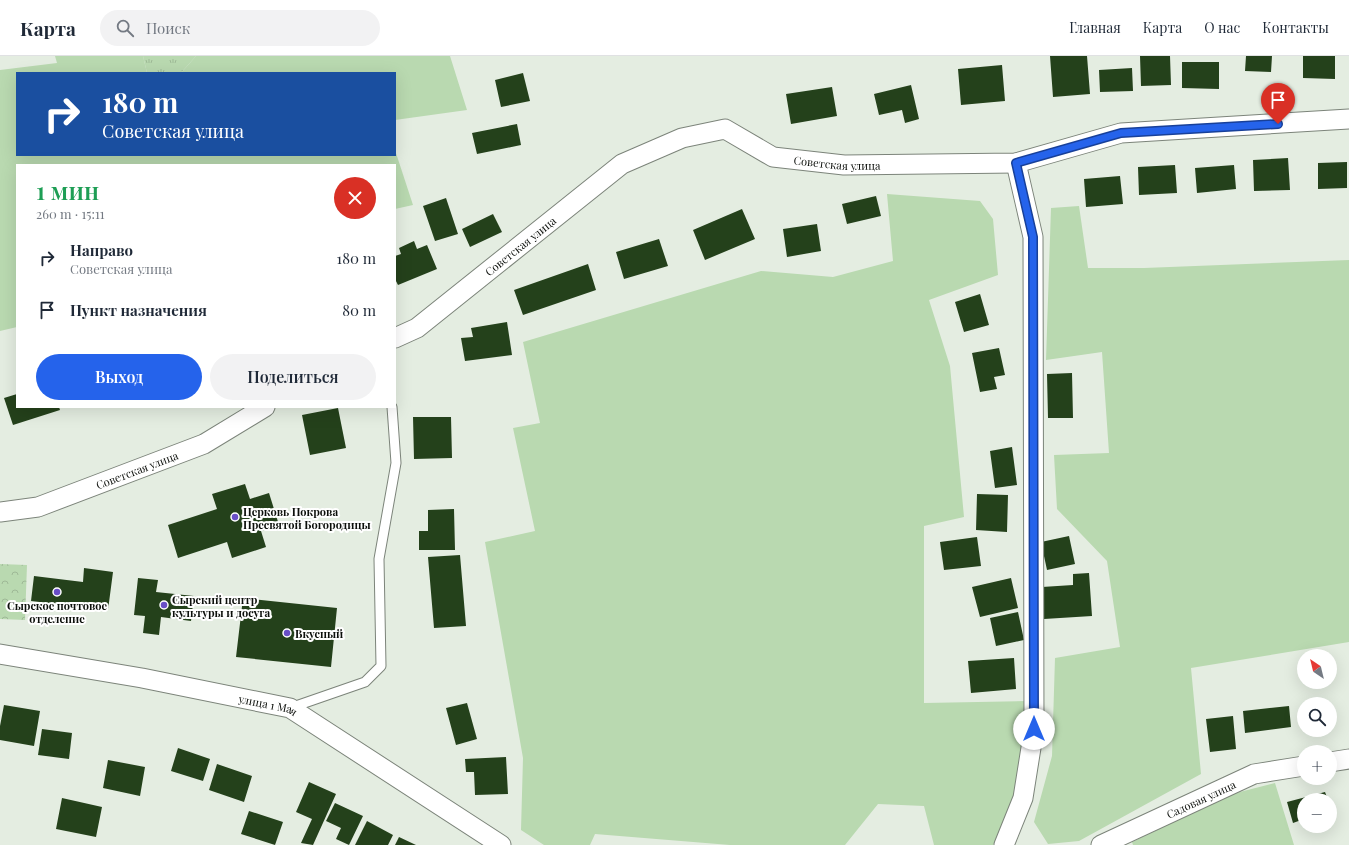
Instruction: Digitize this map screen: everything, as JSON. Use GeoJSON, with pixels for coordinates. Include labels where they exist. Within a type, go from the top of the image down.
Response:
{"type":"FeatureCollection","features":[{"type":"Feature","properties":{"kind":"street","name":"Советская улица"},"geometry":{"type":"LineString","coordinates":[[396,338],[417,328],[622,164],[682,138],[725,129],[773,157],[844,165],[1016,163],[1121,133],[1349,119]]}},
{"type":"Feature","properties":{"kind":"street"},"geometry":{"type":"LineString","coordinates":[[1004,845],[1023,798],[1034,729],[1033,237],[1016,163]]}},
{"type":"Feature","properties":{"kind":"street","name":"Советская улица"},"geometry":{"type":"LineString","coordinates":[[0,512],[38,507],[197,447],[263,408]]}},
{"type":"Feature","properties":{"kind":"street","name":"улица 1 Мая"},"geometry":{"type":"LineString","coordinates":[[0,654],[142,678],[290,708],[501,845]]}},
{"type":"Feature","properties":{"kind":"street"},"geometry":{"type":"LineString","coordinates":[[1337,761],[1349,759]]}},
{"type":"Feature","properties":{"kind":"street","name":"Садовая улица"},"geometry":{"type":"LineString","coordinates":[[1101,845],[1254,774],[1297,767]]}},
{"type":"Feature","properties":{"kind":"lane"},"geometry":{"type":"LineString","coordinates":[[290,708],[365,682],[381,666],[379,559],[396,463],[392,408]]}},
{"type":"Feature","properties":{"kind":"green space"},"geometry":{"type":"Polygon","coordinates":[[[55,56],[143,56],[147,72],[16,72],[16,156],[396,156],[396,153],[413,205],[396,209],[396,164],[16,164],[16,327],[0,331],[0,70],[57,63],[55,56]]]}},
{"type":"Feature","properties":{"kind":"green space"},"geometry":{"type":"Polygon","coordinates":[[[143,56],[196,56],[182,72],[147,72],[143,56]]]}},
{"type":"Feature","properties":{"kind":"green space"},"geometry":{"type":"Polygon","coordinates":[[[196,56],[450,56],[467,110],[396,120],[396,72],[182,72],[196,56]]]}},
{"type":"Feature","properties":{"kind":"green space"},"geometry":{"type":"Polygon","coordinates":[[[887,194],[980,201],[993,219],[998,275],[929,300],[950,366],[964,517],[924,526],[924,703],[1026,701],[1022,770],[1005,829],[993,845],[934,845],[924,806],[878,804],[845,845],[730,845],[595,834],[590,845],[544,845],[521,830],[523,758],[485,542],[535,531],[513,428],[540,423],[523,342],[761,271],[833,277],[893,261],[887,194]]]}},
{"type":"Feature","properties":{"kind":"green space"},"geometry":{"type":"Polygon","coordinates":[[[1079,206],[1088,268],[1144,268],[1349,260],[1349,642],[1306,649],[1297,649],[1297,651],[1191,668],[1201,774],[1079,841],[1048,844],[1034,822],[1052,756],[1055,658],[1120,647],[1107,561],[1057,509],[1054,455],[1109,453],[1102,352],[1046,360],[1051,208],[1079,206]]]}},
{"type":"Feature","properties":{"kind":"green space"},"geometry":{"type":"Polygon","coordinates":[[[0,564],[27,565],[25,620],[0,619],[0,564]]]}},
{"type":"Feature","properties":{"kind":"green space"},"geometry":{"type":"Polygon","coordinates":[[[1275,783],[1294,845],[1133,845],[1132,842],[1232,794],[1275,783]]]}},
{"type":"Feature","properties":{"kind":"building"},"geometry":{"type":"Polygon","coordinates":[[[1050,56],[1087,56],[1090,94],[1053,97],[1050,56]]]}},
{"type":"Feature","properties":{"kind":"building"},"geometry":{"type":"Polygon","coordinates":[[[1140,56],[1170,56],[1171,85],[1141,86],[1140,56]]]}},
{"type":"Feature","properties":{"kind":"building"},"geometry":{"type":"Polygon","coordinates":[[[1246,56],[1272,56],[1271,72],[1245,71],[1246,56]]]}},
{"type":"Feature","properties":{"kind":"building"},"geometry":{"type":"Polygon","coordinates":[[[1303,56],[1335,56],[1335,79],[1303,78],[1303,56]]]}},
{"type":"Feature","properties":{"kind":"building"},"geometry":{"type":"Polygon","coordinates":[[[1182,62],[1219,62],[1219,89],[1182,88],[1182,62]]]}},
{"type":"Feature","properties":{"kind":"building"},"geometry":{"type":"Polygon","coordinates":[[[1002,65],[1005,101],[961,105],[958,69],[1002,65]]]}},
{"type":"Feature","properties":{"kind":"building"},"geometry":{"type":"Polygon","coordinates":[[[1132,68],[1133,91],[1100,92],[1099,70],[1132,68]]]}},
{"type":"Feature","properties":{"kind":"building"},"geometry":{"type":"Polygon","coordinates":[[[523,73],[530,101],[501,107],[495,80],[523,73]]]}},
{"type":"Feature","properties":{"kind":"building"},"geometry":{"type":"Polygon","coordinates":[[[911,85],[919,119],[905,123],[902,110],[879,115],[874,94],[911,85]]]}},
{"type":"Feature","properties":{"kind":"building"},"geometry":{"type":"Polygon","coordinates":[[[832,87],[837,116],[791,124],[786,94],[832,87]]]}},
{"type":"Feature","properties":{"kind":"building"},"geometry":{"type":"Polygon","coordinates":[[[517,124],[521,145],[477,154],[472,133],[517,124]]]}},
{"type":"Feature","properties":{"kind":"building"},"geometry":{"type":"Polygon","coordinates":[[[1288,158],[1290,190],[1254,191],[1253,160],[1288,158]]]}},
{"type":"Feature","properties":{"kind":"building"},"geometry":{"type":"Polygon","coordinates":[[[1347,162],[1347,188],[1318,189],[1318,163],[1347,162]]]}},
{"type":"Feature","properties":{"kind":"building"},"geometry":{"type":"Polygon","coordinates":[[[1175,165],[1177,193],[1139,195],[1138,167],[1175,165]]]}},
{"type":"Feature","properties":{"kind":"building"},"geometry":{"type":"Polygon","coordinates":[[[1234,165],[1236,189],[1197,193],[1195,168],[1234,165]]]}},
{"type":"Feature","properties":{"kind":"building"},"geometry":{"type":"Polygon","coordinates":[[[1120,176],[1123,204],[1086,207],[1084,179],[1120,176]]]}},
{"type":"Feature","properties":{"kind":"building"},"geometry":{"type":"Polygon","coordinates":[[[876,196],[881,216],[847,224],[842,204],[876,196]]]}},
{"type":"Feature","properties":{"kind":"building"},"geometry":{"type":"Polygon","coordinates":[[[446,198],[458,234],[435,241],[423,206],[446,198]]]}},
{"type":"Feature","properties":{"kind":"building"},"geometry":{"type":"Polygon","coordinates":[[[742,209],[755,239],[705,260],[693,230],[742,209]]]}},
{"type":"Feature","properties":{"kind":"building"},"geometry":{"type":"Polygon","coordinates":[[[493,214],[502,232],[470,247],[462,229],[493,214]]]}},
{"type":"Feature","properties":{"kind":"building"},"geometry":{"type":"Polygon","coordinates":[[[817,224],[821,251],[787,257],[783,229],[817,224]]]}},
{"type":"Feature","properties":{"kind":"building"},"geometry":{"type":"Polygon","coordinates":[[[659,239],[668,266],[624,279],[616,252],[659,239]]]}},
{"type":"Feature","properties":{"kind":"building"},"geometry":{"type":"Polygon","coordinates":[[[414,241],[417,249],[427,245],[437,269],[398,285],[396,281],[396,256],[401,254],[399,248],[414,241]]]}},
{"type":"Feature","properties":{"kind":"building"},"geometry":{"type":"Polygon","coordinates":[[[588,264],[596,290],[523,315],[514,290],[588,264]]]}},
{"type":"Feature","properties":{"kind":"building"},"geometry":{"type":"Polygon","coordinates":[[[980,294],[989,325],[964,332],[955,302],[980,294]]]}},
{"type":"Feature","properties":{"kind":"building"},"geometry":{"type":"Polygon","coordinates":[[[507,322],[512,355],[465,361],[461,338],[473,337],[471,328],[507,322]]]}},
{"type":"Feature","properties":{"kind":"building"},"geometry":{"type":"Polygon","coordinates":[[[999,348],[1005,375],[994,377],[997,389],[980,392],[972,353],[999,348]]]}},
{"type":"Feature","properties":{"kind":"building"},"geometry":{"type":"Polygon","coordinates":[[[1072,373],[1073,418],[1048,418],[1047,374],[1072,373]]]}},
{"type":"Feature","properties":{"kind":"building"},"geometry":{"type":"Polygon","coordinates":[[[16,394],[16,408],[59,408],[60,410],[13,425],[4,398],[16,394]]]}},
{"type":"Feature","properties":{"kind":"building"},"geometry":{"type":"Polygon","coordinates":[[[338,408],[346,448],[310,455],[302,415],[338,408]]]}},
{"type":"Feature","properties":{"kind":"building"},"geometry":{"type":"Polygon","coordinates":[[[413,417],[451,417],[452,458],[414,459],[413,417]]]}},
{"type":"Feature","properties":{"kind":"building"},"geometry":{"type":"Polygon","coordinates":[[[1012,447],[1017,485],[995,488],[990,451],[1012,447]]]}},
{"type":"Feature","properties":{"kind":"building","name":"Церковь Покрова Пресвятой Богородицы"},"geometry":{"type":"Polygon","coordinates":[[[245,484],[250,499],[269,493],[279,525],[261,531],[266,547],[232,558],[227,542],[178,558],[168,525],[217,509],[212,494],[245,484]]]}},
{"type":"Feature","properties":{"kind":"building"},"geometry":{"type":"Polygon","coordinates":[[[977,494],[1008,495],[1007,532],[976,530],[977,494]]]}},
{"type":"Feature","properties":{"kind":"building"},"geometry":{"type":"Polygon","coordinates":[[[454,509],[455,550],[419,550],[419,531],[428,531],[428,510],[454,509]]]}},
{"type":"Feature","properties":{"kind":"building"},"geometry":{"type":"Polygon","coordinates":[[[1069,536],[1075,564],[1047,570],[1041,542],[1069,536]]]}},
{"type":"Feature","properties":{"kind":"building"},"geometry":{"type":"Polygon","coordinates":[[[977,537],[981,566],[944,570],[940,542],[977,537]]]}},
{"type":"Feature","properties":{"kind":"building"},"geometry":{"type":"Polygon","coordinates":[[[460,555],[466,626],[434,628],[428,557],[460,555]]]}},
{"type":"Feature","properties":{"kind":"building"},"geometry":{"type":"Polygon","coordinates":[[[84,568],[113,572],[108,610],[31,601],[34,576],[83,582],[84,568]]]}},
{"type":"Feature","properties":{"kind":"building"},"geometry":{"type":"Polygon","coordinates":[[[1089,573],[1092,616],[1044,619],[1042,587],[1073,585],[1073,574],[1089,573]]]}},
{"type":"Feature","properties":{"kind":"building","name":"Сырский центр культуры и досуга"},"geometry":{"type":"Polygon","coordinates":[[[138,578],[158,580],[156,592],[194,596],[191,621],[161,617],[159,635],[143,633],[145,616],[134,615],[138,578]]]}},
{"type":"Feature","properties":{"kind":"building"},"geometry":{"type":"Polygon","coordinates":[[[1011,578],[1018,608],[980,617],[972,587],[1011,578]]]}},
{"type":"Feature","properties":{"kind":"building","name":"Вкусный"},"geometry":{"type":"Polygon","coordinates":[[[243,598],[337,608],[331,667],[236,657],[243,598]]]}},
{"type":"Feature","properties":{"kind":"building"},"geometry":{"type":"Polygon","coordinates":[[[1018,612],[1024,640],[996,646],[990,618],[1018,612]]]}},
{"type":"Feature","properties":{"kind":"building"},"geometry":{"type":"Polygon","coordinates":[[[1014,658],[1016,689],[971,693],[968,661],[1014,658]]]}},
{"type":"Feature","properties":{"kind":"building"},"geometry":{"type":"Polygon","coordinates":[[[467,703],[477,739],[456,745],[446,708],[467,703]]]}},
{"type":"Feature","properties":{"kind":"building"},"geometry":{"type":"Polygon","coordinates":[[[4,705],[40,711],[34,746],[0,740],[0,726],[4,705]]]}},
{"type":"Feature","properties":{"kind":"building"},"geometry":{"type":"Polygon","coordinates":[[[1289,706],[1291,727],[1245,733],[1243,711],[1289,706]]]}},
{"type":"Feature","properties":{"kind":"building"},"geometry":{"type":"Polygon","coordinates":[[[1233,716],[1236,749],[1210,752],[1206,719],[1233,716]]]}},
{"type":"Feature","properties":{"kind":"building"},"geometry":{"type":"Polygon","coordinates":[[[42,729],[72,733],[69,759],[38,755],[42,729]]]}},
{"type":"Feature","properties":{"kind":"building"},"geometry":{"type":"Polygon","coordinates":[[[178,748],[210,759],[203,781],[171,771],[178,748]]]}},
{"type":"Feature","properties":{"kind":"building"},"geometry":{"type":"Polygon","coordinates":[[[506,757],[508,794],[475,795],[474,772],[466,772],[465,759],[506,757]]]}},
{"type":"Feature","properties":{"kind":"building"},"geometry":{"type":"Polygon","coordinates":[[[108,760],[145,767],[140,796],[103,788],[108,760]]]}},
{"type":"Feature","properties":{"kind":"building"},"geometry":{"type":"Polygon","coordinates":[[[217,764],[252,776],[244,802],[209,790],[217,764]]]}},
{"type":"Feature","properties":{"kind":"building"},"geometry":{"type":"Polygon","coordinates":[[[309,782],[336,794],[313,845],[301,843],[312,819],[296,812],[309,782]]]}},
{"type":"Feature","properties":{"kind":"building"},"geometry":{"type":"Polygon","coordinates":[[[62,798],[102,807],[96,837],[56,829],[62,798]]]}},
{"type":"Feature","properties":{"kind":"building"},"geometry":{"type":"Polygon","coordinates":[[[1297,799],[1297,822],[1293,823],[1287,802],[1297,799]]]}},
{"type":"Feature","properties":{"kind":"building"},"geometry":{"type":"Polygon","coordinates":[[[335,803],[363,816],[349,845],[336,839],[341,828],[326,821],[335,803]]]}},
{"type":"Feature","properties":{"kind":"building"},"geometry":{"type":"Polygon","coordinates":[[[249,811],[283,822],[275,845],[241,834],[249,811]]]}},
{"type":"Feature","properties":{"kind":"building"},"geometry":{"type":"Polygon","coordinates":[[[367,821],[393,835],[388,845],[355,845],[367,821]]]}},
{"type":"Feature","properties":{"kind":"building"},"geometry":{"type":"Polygon","coordinates":[[[399,837],[416,845],[395,845],[399,837]]]}},
{"type":"Feature","properties":{"kind":"place","name":"Церковь Покрова Пресвятой Богородицы"},"geometry":{"type":"Point","coordinates":[235,517]}},
{"type":"Feature","properties":{"kind":"place","name":"Сырское почтовое отделение"},"geometry":{"type":"Point","coordinates":[57,592]}},
{"type":"Feature","properties":{"kind":"place","name":"Сырский центр культуры и досуга"},"geometry":{"type":"Point","coordinates":[164,605]}},
{"type":"Feature","properties":{"kind":"place","name":"Вкусный"},"geometry":{"type":"Point","coordinates":[287,633]}},
{"type":"Feature","properties":{"kind":"route"},"geometry":{"type":"LineString","coordinates":[[1034,729],[1032,528],[1033,237],[1016,163],[1121,133],[1278,124]]}}]}
